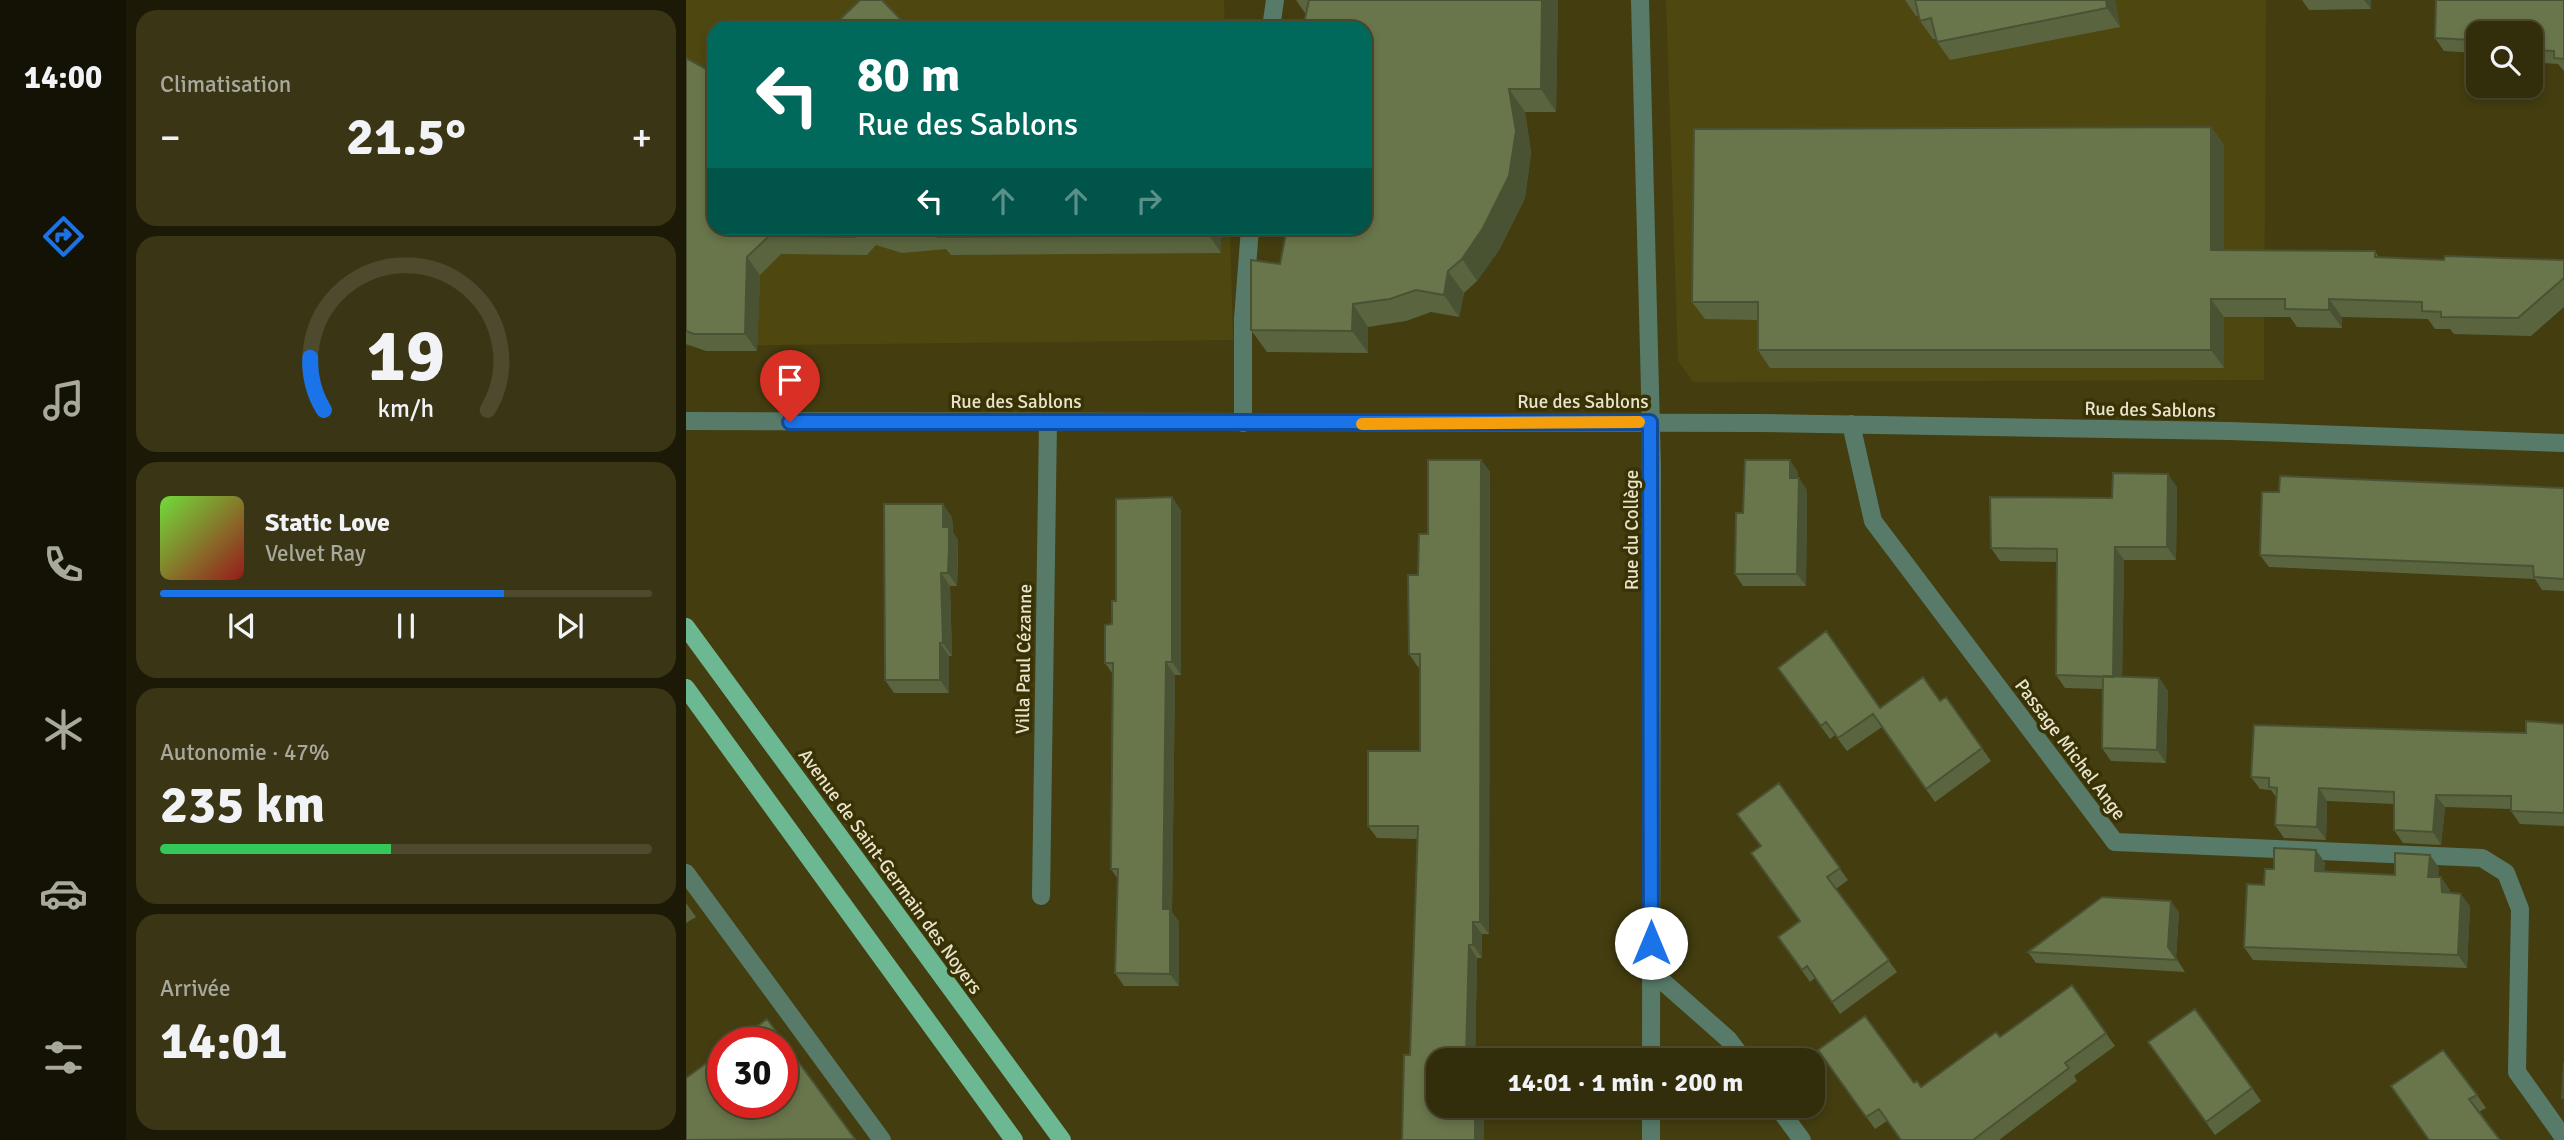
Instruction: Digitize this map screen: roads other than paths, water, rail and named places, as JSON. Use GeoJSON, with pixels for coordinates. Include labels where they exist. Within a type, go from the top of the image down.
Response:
{"type":"FeatureCollection","features":[{"type":"Feature","properties":{"kind":"main road","name":"Avenue de Saint-Germain des Noyers"},"geometry":{"type":"LineString","coordinates":[[686,627],[1062,1140]]}},
{"type":"Feature","properties":{"kind":"main road"},"geometry":{"type":"LineString","coordinates":[[686,688],[1014,1140]]}},
{"type":"Feature","properties":{"kind":"street"},"geometry":{"type":"LineString","coordinates":[[1272,21],[1275,0]]}},
{"type":"Feature","properties":{"kind":"street","name":"Rue du Collège"},"geometry":{"type":"LineString","coordinates":[[1640,0],[1650,422],[1651,1048]]}},
{"type":"Feature","properties":{"kind":"street"},"geometry":{"type":"LineString","coordinates":[[1243,423],[1243,319],[1249,235]]}},
{"type":"Feature","properties":{"kind":"street","name":"Rue des Sablons"},"geometry":{"type":"LineString","coordinates":[[686,421],[1851,424],[2564,443]]}},
{"type":"Feature","properties":{"kind":"street","name":"Villa Paul Cézanne"},"geometry":{"type":"LineString","coordinates":[[1041,896],[1048,422]]}},
{"type":"Feature","properties":{"kind":"street","name":"Passage Michel Ange"},"geometry":{"type":"LineString","coordinates":[[1851,424],[1872,521],[2115,842],[2482,858],[2506,873],[2520,909],[2517,1072],[2564,1138]]}},
{"type":"Feature","properties":{"kind":"street"},"geometry":{"type":"LineString","coordinates":[[686,873],[882,1140]]}},
{"type":"Feature","properties":{"kind":"street"},"geometry":{"type":"LineString","coordinates":[[1651,971],[1735,1048]]}},
{"type":"Feature","properties":{"kind":"street"},"geometry":{"type":"LineString","coordinates":[[1651,1118],[1651,1140]]}},
{"type":"Feature","properties":{"kind":"street"},"geometry":{"type":"LineString","coordinates":[[1786,1118],[1802,1140]]}}]}
